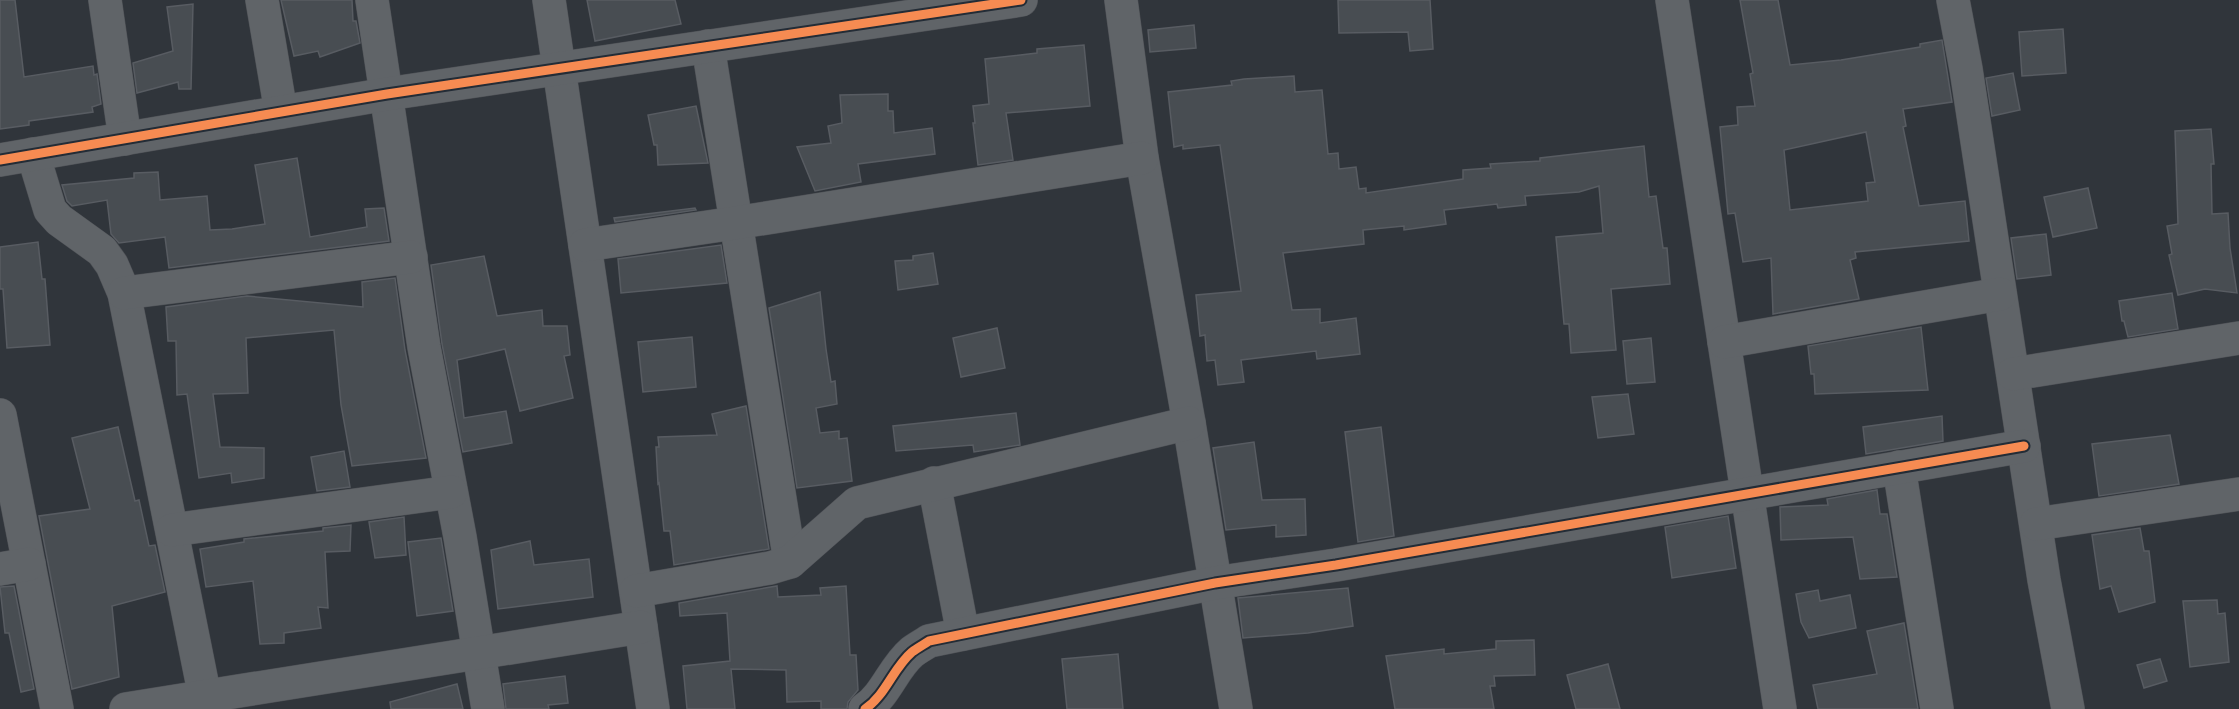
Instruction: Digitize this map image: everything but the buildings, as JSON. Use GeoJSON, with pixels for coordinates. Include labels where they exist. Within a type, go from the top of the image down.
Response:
{"type":"FeatureCollection","features":[{"type":"Feature","properties":{"kind":"street"},"geometry":{"type":"LineString","coordinates":[[105,0],[125,139]]}},
{"type":"Feature","properties":{"kind":"street"},"geometry":{"type":"LineString","coordinates":[[262,0],[281,112]]}},
{"type":"Feature","properties":{"kind":"street"},"geometry":{"type":"LineString","coordinates":[[372,0],[424,347],[488,709]]}},
{"type":"Feature","properties":{"kind":"street"},"geometry":{"type":"LineString","coordinates":[[549,0],[653,709]]}},
{"type":"Feature","properties":{"kind":"street"},"geometry":{"type":"LineString","coordinates":[[0,160],[387,94],[1022,0]]}},
{"type":"Feature","properties":{"kind":"street"},"geometry":{"type":"LineString","coordinates":[[1121,0],[1142,158],[1236,709]]}},
{"type":"Feature","properties":{"kind":"street"},"geometry":{"type":"LineString","coordinates":[[1672,0],[1749,493],[1780,709]]}},
{"type":"Feature","properties":{"kind":"street"},"geometry":{"type":"LineString","coordinates":[[1953,0],[1966,69],[2036,524],[2068,709]]}},
{"type":"Feature","properties":{"kind":"street"},"geometry":{"type":"LineString","coordinates":[[708,46],[790,562]]}},
{"type":"Feature","properties":{"kind":"street"},"geometry":{"type":"LineString","coordinates":[[33,154],[50,210],[59,220],[102,251],[112,265],[124,292],[205,697]]}},
{"type":"Feature","properties":{"kind":"street"},"geometry":{"type":"LineString","coordinates":[[585,245],[1142,158]]}},
{"type":"Feature","properties":{"kind":"street"},"geometry":{"type":"LineString","coordinates":[[124,292],[411,257]]}},
{"type":"Feature","properties":{"kind":"street"},"geometry":{"type":"LineString","coordinates":[[1724,342],[2000,294]]}},
{"type":"Feature","properties":{"kind":"street"},"geometry":{"type":"LineString","coordinates":[[2013,374],[2239,338]]}},
{"type":"Feature","properties":{"kind":"street"},"geometry":{"type":"LineString","coordinates":[[0,415],[15,567],[57,709]]}},
{"type":"Feature","properties":{"kind":"street"},"geometry":{"type":"LineString","coordinates":[[636,591],[770,568],[790,562],[858,503],[1189,423]]}},
{"type":"Feature","properties":{"kind":"street"},"geometry":{"type":"LineString","coordinates":[[865,709],[885,690],[911,653],[928,641],[1215,583],[1336,565],[2024,446]]}},
{"type":"Feature","properties":{"kind":"street"},"geometry":{"type":"LineString","coordinates":[[1899,467],[1937,709]]}},
{"type":"Feature","properties":{"kind":"street"},"geometry":{"type":"LineString","coordinates":[[934,483],[963,634]]}},
{"type":"Feature","properties":{"kind":"street"},"geometry":{"type":"LineString","coordinates":[[172,530],[451,492]]}},
{"type":"Feature","properties":{"kind":"street"},"geometry":{"type":"LineString","coordinates":[[2036,524],[2239,494]]}},
{"type":"Feature","properties":{"kind":"street"},"geometry":{"type":"LineString","coordinates":[[126,709],[641,627]]}},
{"type":"Feature","properties":{"kind":"cycle path"},"geometry":{"type":"LineString","coordinates":[[0,160],[387,94],[1021,0]]}},
{"type":"Feature","properties":{"kind":"cycle path"},"geometry":{"type":"LineString","coordinates":[[865,709],[879,696],[905,658],[929,641],[1215,583],[1336,565],[2024,446]]}}]}
